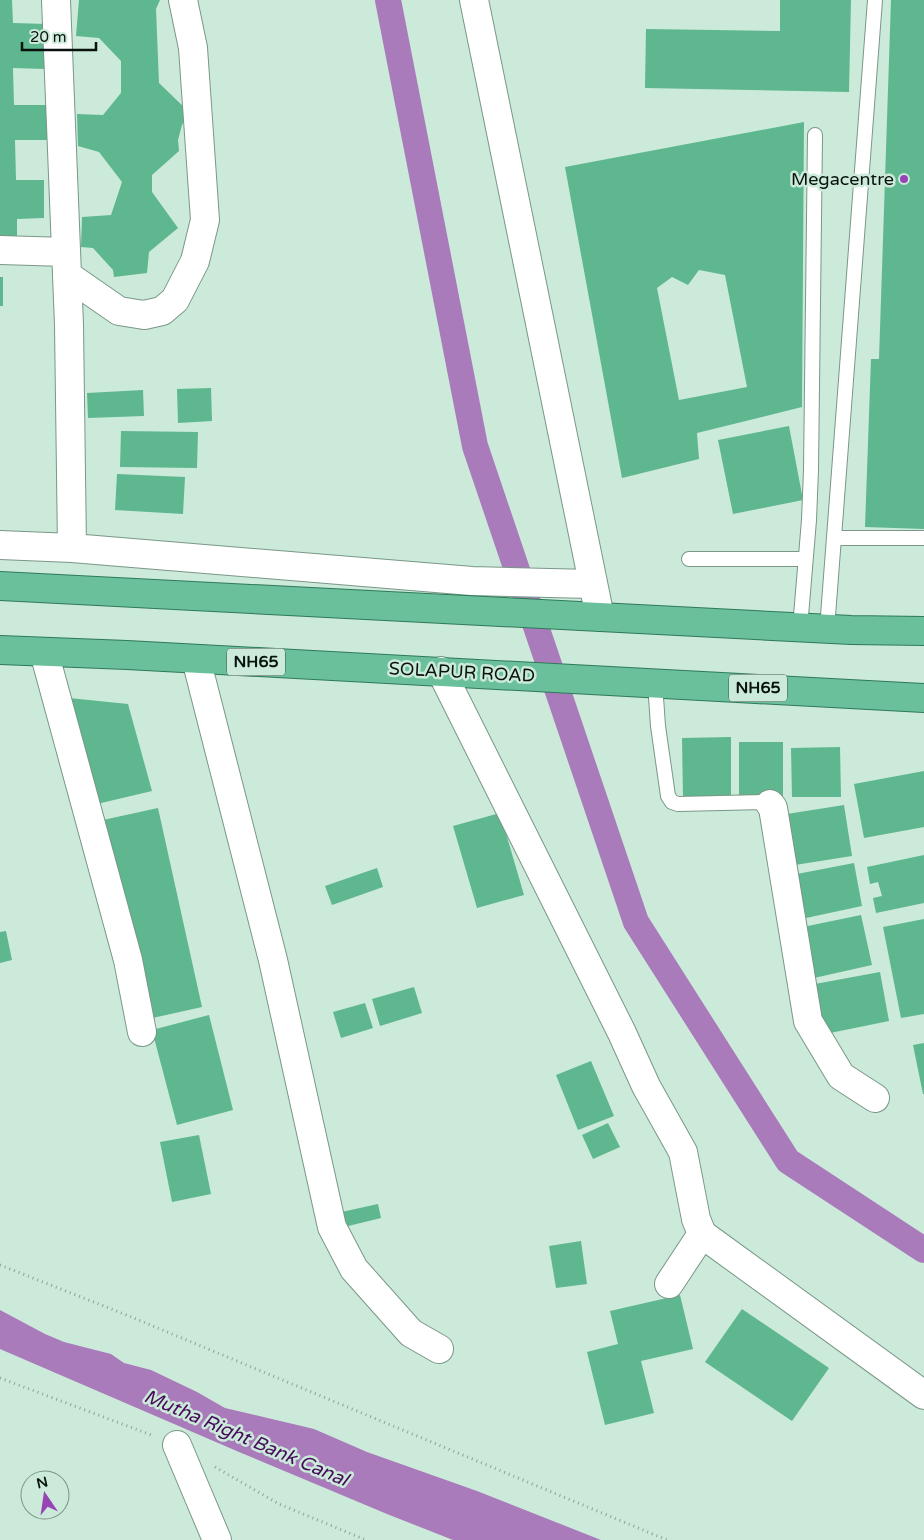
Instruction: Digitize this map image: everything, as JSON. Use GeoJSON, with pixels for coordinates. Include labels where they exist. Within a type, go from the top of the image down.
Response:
{"type":"FeatureCollection","features":[{"type":"Feature","properties":{"kind":"highway"},"geometry":{"type":"LineString","coordinates":[[0,586],[800,628],[924,631]]}},
{"type":"Feature","properties":{"kind":"highway","name":"SOLAPUR ROAD"},"geometry":{"type":"LineString","coordinates":[[0,650],[196,658],[924,698]]}},
{"type":"Feature","properties":{"kind":"street"},"geometry":{"type":"LineString","coordinates":[[56,0],[67,264],[72,548]]}},
{"type":"Feature","properties":{"kind":"street"},"geometry":{"type":"LineString","coordinates":[[0,250],[67,264],[119,311],[144,315],[162,311],[175,300],[195,261],[205,220],[193,48],[183,0]]}},
{"type":"Feature","properties":{"kind":"street"},"geometry":{"type":"LineString","coordinates":[[474,0],[580,583],[600,617]]}},
{"type":"Feature","properties":{"kind":"street"},"geometry":{"type":"LineString","coordinates":[[0,545],[72,548],[481,581],[580,583]]}},
{"type":"Feature","properties":{"kind":"street"},"geometry":{"type":"LineString","coordinates":[[481,581],[485,611]]}},
{"type":"Feature","properties":{"kind":"street"},"geometry":{"type":"LineString","coordinates":[[44,652],[128,960],[142,1032]]}},
{"type":"Feature","properties":{"kind":"street"},"geometry":{"type":"LineString","coordinates":[[196,658],[273,960],[332,1227],[354,1269],[411,1333],[439,1349]]}},
{"type":"Feature","properties":{"kind":"street"},"geometry":{"type":"LineString","coordinates":[[441,672],[622,1033],[646,1086],[682,1152],[696,1219],[702,1234],[924,1395]]}},
{"type":"Feature","properties":{"kind":"street"},"geometry":{"type":"LineString","coordinates":[[770,804],[773,808],[808,1021],[841,1076],[875,1098]]}},
{"type":"Feature","properties":{"kind":"street"},"geometry":{"type":"LineString","coordinates":[[669,1284],[702,1234]]}},
{"type":"Feature","properties":{"kind":"street"},"geometry":{"type":"LineString","coordinates":[[177,1445],[217,1540]]}},
{"type":"Feature","properties":{"kind":"lane"},"geometry":{"type":"LineString","coordinates":[[827,629],[876,0]]}},
{"type":"Feature","properties":{"kind":"lane"},"geometry":{"type":"LineString","coordinates":[[800,628],[811,470],[815,135]]}},
{"type":"Feature","properties":{"kind":"lane"},"geometry":{"type":"LineString","coordinates":[[834,538],[924,538]]}},
{"type":"Feature","properties":{"kind":"lane"},"geometry":{"type":"LineString","coordinates":[[689,559],[805,559]]}},
{"type":"Feature","properties":{"kind":"lane"},"geometry":{"type":"LineString","coordinates":[[655,683],[658,726],[668,796],[672,802],[678,804],[765,802],[770,804]]}},
{"type":"Feature","properties":{"kind":"path"},"geometry":{"type":"LineString","coordinates":[[0,1265],[124,1314],[667,1540]]}},
{"type":"Feature","properties":{"kind":"water","name":"Mutha Right Bank Canal"},"geometry":{"type":"Polygon","coordinates":[[[0,1310],[64,1342],[111,1354],[124,1363],[151,1370],[225,1408],[314,1429],[367,1452],[477,1491],[601,1540],[453,1540],[239,1452],[0,1349],[0,1310]]]}},
{"type":"Feature","properties":{"kind":"building"},"geometry":{"type":"Polygon","coordinates":[[[0,0],[12,0],[13,23],[47,24],[45,69],[13,68],[14,105],[47,105],[47,140],[15,140],[16,180],[44,180],[44,218],[17,219],[17,236],[0,237],[0,0]]]}},
{"type":"Feature","properties":{"kind":"building"},"geometry":{"type":"Polygon","coordinates":[[[79,0],[160,0],[156,9],[159,83],[189,112],[182,125],[178,140],[179,151],[152,175],[152,192],[178,228],[149,252],[147,273],[114,277],[113,270],[93,248],[81,247],[82,217],[111,215],[122,182],[99,152],[78,146],[77,114],[103,115],[121,93],[121,61],[99,38],[76,36],[79,0]]]}},
{"type":"Feature","properties":{"kind":"building"},"geometry":{"type":"Polygon","coordinates":[[[780,0],[851,0],[849,92],[645,88],[646,29],[780,31],[780,0]]]}},
{"type":"Feature","properties":{"kind":"building","name":"Megacentre"},"geometry":{"type":"Polygon","coordinates":[[[891,0],[924,0],[924,529],[865,527],[871,359],[879,359],[891,0]]]}},
{"type":"Feature","properties":{"kind":"building"},"geometry":{"type":"Polygon","coordinates":[[[804,122],[802,407],[697,433],[699,459],[622,478],[565,167],[804,122]],[[699,270],[688,285],[672,277],[657,288],[679,400],[747,387],[725,275],[699,270]]]}},
{"type":"Feature","properties":{"kind":"building"},"geometry":{"type":"Polygon","coordinates":[[[0,277],[3,277],[3,306],[0,306],[0,277]]]}},
{"type":"Feature","properties":{"kind":"building"},"geometry":{"type":"Polygon","coordinates":[[[211,388],[212,421],[178,423],[177,389],[211,388]]]}},
{"type":"Feature","properties":{"kind":"building"},"geometry":{"type":"Polygon","coordinates":[[[143,390],[144,416],[88,418],[87,393],[143,390]]]}},
{"type":"Feature","properties":{"kind":"building"},"geometry":{"type":"Polygon","coordinates":[[[789,426],[803,500],[733,514],[718,440],[789,426]]]}},
{"type":"Feature","properties":{"kind":"building"},"geometry":{"type":"Polygon","coordinates":[[[121,431],[198,432],[197,468],[120,467],[121,431]]]}},
{"type":"Feature","properties":{"kind":"building"},"geometry":{"type":"Polygon","coordinates":[[[117,474],[185,477],[183,514],[115,510],[117,474]]]}},
{"type":"Feature","properties":{"kind":"building"},"geometry":{"type":"Polygon","coordinates":[[[69,698],[128,704],[152,791],[97,804],[69,698]]]}},
{"type":"Feature","properties":{"kind":"building"},"geometry":{"type":"Polygon","coordinates":[[[731,737],[731,797],[683,798],[682,738],[731,737]]]}},
{"type":"Feature","properties":{"kind":"building"},"geometry":{"type":"Polygon","coordinates":[[[739,742],[783,742],[783,797],[739,797],[739,742]]]}},
{"type":"Feature","properties":{"kind":"building"},"geometry":{"type":"Polygon","coordinates":[[[840,747],[841,797],[792,797],[791,748],[840,747]]]}},
{"type":"Feature","properties":{"kind":"building"},"geometry":{"type":"Polygon","coordinates":[[[924,771],[924,827],[864,838],[854,784],[924,771]]]}},
{"type":"Feature","properties":{"kind":"building"},"geometry":{"type":"Polygon","coordinates":[[[844,805],[852,856],[795,865],[787,814],[844,805]]]}},
{"type":"Feature","properties":{"kind":"building"},"geometry":{"type":"Polygon","coordinates":[[[158,808],[202,1007],[148,1019],[103,820],[158,808]]]}},
{"type":"Feature","properties":{"kind":"building"},"geometry":{"type":"Polygon","coordinates":[[[500,813],[524,895],[477,908],[453,826],[500,813]]]}},
{"type":"Feature","properties":{"kind":"building"},"geometry":{"type":"Polygon","coordinates":[[[924,855],[924,903],[876,913],[873,898],[882,896],[878,882],[870,884],[867,867],[924,855]]]}},
{"type":"Feature","properties":{"kind":"building"},"geometry":{"type":"Polygon","coordinates":[[[854,863],[862,906],[806,918],[797,874],[854,863]]]}},
{"type":"Feature","properties":{"kind":"building"},"geometry":{"type":"Polygon","coordinates":[[[377,868],[383,887],[332,905],[325,886],[377,868]]]}},
{"type":"Feature","properties":{"kind":"building"},"geometry":{"type":"Polygon","coordinates":[[[861,915],[872,965],[814,978],[803,927],[861,915]]]}},
{"type":"Feature","properties":{"kind":"building"},"geometry":{"type":"Polygon","coordinates":[[[924,919],[924,1014],[901,1018],[883,927],[924,919]]]}},
{"type":"Feature","properties":{"kind":"building"},"geometry":{"type":"Polygon","coordinates":[[[6,931],[12,960],[0,963],[0,932],[6,931]]]}},
{"type":"Feature","properties":{"kind":"building"},"geometry":{"type":"Polygon","coordinates":[[[880,972],[889,1021],[825,1034],[815,984],[880,972]]]}},
{"type":"Feature","properties":{"kind":"building"},"geometry":{"type":"Polygon","coordinates":[[[414,987],[422,1013],[380,1026],[372,999],[414,987]]]}},
{"type":"Feature","properties":{"kind":"building"},"geometry":{"type":"Polygon","coordinates":[[[365,1003],[373,1028],[341,1038],[333,1012],[365,1003]]]}},
{"type":"Feature","properties":{"kind":"building"},"geometry":{"type":"Polygon","coordinates":[[[209,1015],[233,1110],[177,1125],[152,1030],[209,1015]]]}},
{"type":"Feature","properties":{"kind":"building"},"geometry":{"type":"Polygon","coordinates":[[[924,1043],[924,1094],[923,1094],[913,1045],[924,1043]]]}},
{"type":"Feature","properties":{"kind":"building"},"geometry":{"type":"Polygon","coordinates":[[[591,1061],[614,1116],[578,1130],[556,1075],[591,1061]]]}},
{"type":"Feature","properties":{"kind":"building"},"geometry":{"type":"Polygon","coordinates":[[[608,1123],[620,1147],[593,1159],[582,1135],[608,1123]]]}},
{"type":"Feature","properties":{"kind":"building"},"geometry":{"type":"Polygon","coordinates":[[[199,1135],[211,1194],[172,1202],[160,1142],[199,1135]]]}},
{"type":"Feature","properties":{"kind":"building"},"geometry":{"type":"Polygon","coordinates":[[[378,1204],[381,1218],[340,1228],[337,1213],[378,1204]]]}},
{"type":"Feature","properties":{"kind":"building"},"geometry":{"type":"Polygon","coordinates":[[[581,1241],[587,1284],[556,1288],[549,1246],[581,1241]]]}},
{"type":"Feature","properties":{"kind":"building"},"geometry":{"type":"Polygon","coordinates":[[[680,1295],[693,1349],[641,1361],[654,1413],[605,1425],[587,1352],[618,1344],[610,1311],[680,1295]]]}},
{"type":"Feature","properties":{"kind":"building"},"geometry":{"type":"Polygon","coordinates":[[[742,1309],[829,1368],[792,1421],[705,1362],[742,1309]]]}},
{"type":"Feature","properties":{"kind":"waterway"},"geometry":{"type":"LineString","coordinates":[[388,0],[475,446],[636,922],[788,1161],[924,1250]]}},
{"type":"Feature","properties":{"kind":"place","name":"Megacentre"},"geometry":{"type":"Point","coordinates":[904,179]}}]}
